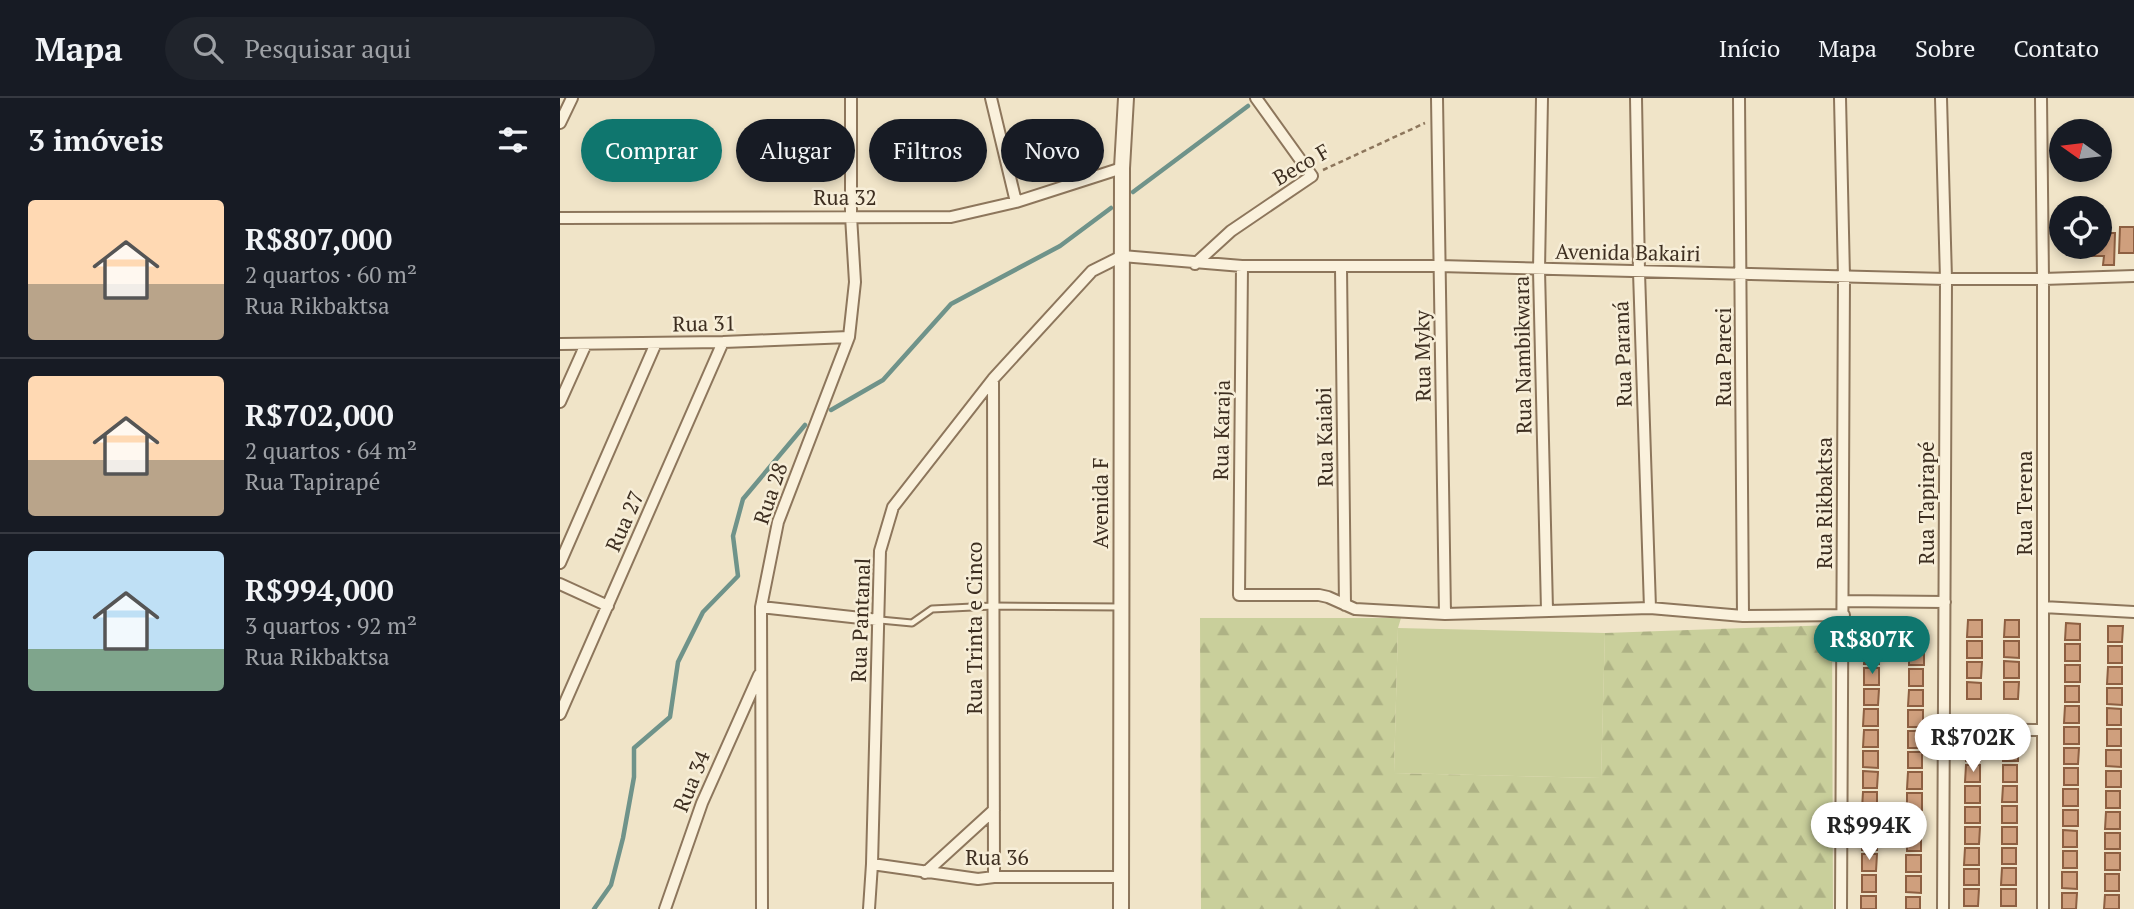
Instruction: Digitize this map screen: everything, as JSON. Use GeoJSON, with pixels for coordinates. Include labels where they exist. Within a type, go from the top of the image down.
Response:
{"type":"FeatureCollection","features":[{"type":"Feature","properties":{"kind":"street"},"geometry":{"type":"LineString","coordinates":[[560,123],[572,98]]}},
{"type":"Feature","properties":{"kind":"street","name":"Rua 28"},"geometry":{"type":"LineString","coordinates":[[762,909],[761,607],[778,522],[849,337],[855,282],[851,216],[851,98]]}},
{"type":"Feature","properties":{"kind":"street"},"geometry":{"type":"LineString","coordinates":[[991,98],[1016,202]]}},
{"type":"Feature","properties":{"kind":"street","name":"Avenida F"},"geometry":{"type":"LineString","coordinates":[[1121,909],[1122,168],[1126,98]]}},
{"type":"Feature","properties":{"kind":"street"},"geometry":{"type":"LineString","coordinates":[[1256,98],[1312,176]]}},
{"type":"Feature","properties":{"kind":"street","name":"Rua Myky"},"geometry":{"type":"LineString","coordinates":[[1437,98],[1445,614]]}},
{"type":"Feature","properties":{"kind":"street","name":"Rua Nambikwara"},"geometry":{"type":"LineString","coordinates":[[1542,98],[1539,270],[1547,610]]}},
{"type":"Feature","properties":{"kind":"street","name":"Rua Paraná"},"geometry":{"type":"LineString","coordinates":[[1636,98],[1650,608]]}},
{"type":"Feature","properties":{"kind":"street","name":"Rua Pareci"},"geometry":{"type":"LineString","coordinates":[[1739,98],[1743,616]]}},
{"type":"Feature","properties":{"kind":"street","name":"Rua Rikbaktsa"},"geometry":{"type":"LineString","coordinates":[[1840,98],[1844,277],[1841,909]]}},
{"type":"Feature","properties":{"kind":"street","name":"Rua Tapirapé"},"geometry":{"type":"LineString","coordinates":[[1941,98],[1946,279],[1943,909]]}},
{"type":"Feature","properties":{"kind":"street","name":"Rua Terena"},"geometry":{"type":"LineString","coordinates":[[2040,98],[2043,279],[2043,909]]}},
{"type":"Feature","properties":{"kind":"street","name":"Rua 32"},"geometry":{"type":"LineString","coordinates":[[560,218],[951,217],[1016,202],[1122,168]]}},
{"type":"Feature","properties":{"kind":"street","name":"Beco F"},"geometry":{"type":"LineString","coordinates":[[1195,264],[1231,230],[1312,176]]}},
{"type":"Feature","properties":{"kind":"street","name":"Avenida Bakairi"},"geometry":{"type":"LineString","coordinates":[[1122,256],[1195,264],[1341,268],[1439,266],[1946,279],[2134,276]]}},
{"type":"Feature","properties":{"kind":"street","name":"Rua Pantanal"},"geometry":{"type":"LineString","coordinates":[[869,909],[873,864],[880,551],[893,507],[993,379],[1092,271],[1122,256]]}},
{"type":"Feature","properties":{"kind":"street","name":"Rua Karaja"},"geometry":{"type":"LineString","coordinates":[[1242,266],[1238,595],[1319,595],[1345,605]]}},
{"type":"Feature","properties":{"kind":"street","name":"Rua Kaiabi"},"geometry":{"type":"LineString","coordinates":[[1341,268],[1345,605]]}},
{"type":"Feature","properties":{"kind":"street","name":"Rua 31"},"geometry":{"type":"LineString","coordinates":[[560,344],[849,337]]}},
{"type":"Feature","properties":{"kind":"street","name":"Rua 27"},"geometry":{"type":"LineString","coordinates":[[560,714],[723,342]]}},
{"type":"Feature","properties":{"kind":"street"},"geometry":{"type":"LineString","coordinates":[[560,563],[656,343]]}},
{"type":"Feature","properties":{"kind":"street"},"geometry":{"type":"LineString","coordinates":[[560,402],[586,344]]}},
{"type":"Feature","properties":{"kind":"street","name":"Rua Trinta e Cinco"},"geometry":{"type":"LineString","coordinates":[[993,379],[995,877]]}},
{"type":"Feature","properties":{"kind":"street"},"geometry":{"type":"LineString","coordinates":[[560,584],[608,606]]}},
{"type":"Feature","properties":{"kind":"street"},"geometry":{"type":"LineString","coordinates":[[1843,601],[1945,602]]}},
{"type":"Feature","properties":{"kind":"street"},"geometry":{"type":"LineString","coordinates":[[1345,605],[1370,610],[1445,614],[1650,608],[1743,616],[1844,615]]}},
{"type":"Feature","properties":{"kind":"street"},"geometry":{"type":"LineString","coordinates":[[761,607],[879,620]]}},
{"type":"Feature","properties":{"kind":"street"},"geometry":{"type":"LineString","coordinates":[[2043,607],[2134,612]]}},
{"type":"Feature","properties":{"kind":"street","name":"Rua 34"},"geometry":{"type":"LineString","coordinates":[[665,909],[702,803],[762,670]]}},
{"type":"Feature","properties":{"kind":"street"},"geometry":{"type":"LineString","coordinates":[[1945,729],[2043,730]]}},
{"type":"Feature","properties":{"kind":"street"},"geometry":{"type":"LineString","coordinates":[[925,873],[994,810]]}},
{"type":"Feature","properties":{"kind":"street","name":"Rua 36"},"geometry":{"type":"LineString","coordinates":[[873,864],[978,879],[1121,877]]}},
{"type":"Feature","properties":{"kind":"lane"},"geometry":{"type":"LineString","coordinates":[[879,620],[912,623],[932,610],[993,606],[1121,607]]}},
{"type":"Feature","properties":{"kind":"path","name":"Beco F"},"geometry":{"type":"LineString","coordinates":[[1312,176],[1438,117]]}},
{"type":"Feature","properties":{"kind":"green space"},"geometry":{"type":"Polygon","coordinates":[[[1200,618],[1401,618],[1398,628],[1394,773],[1601,778],[1605,633],[1832,625],[1833,909],[1201,909],[1200,618]]]}},
{"type":"Feature","properties":{"kind":"green space"},"geometry":{"type":"Polygon","coordinates":[[[1398,628],[1605,633],[1601,778],[1394,773],[1398,628]]]}},
{"type":"Feature","properties":{"kind":"building"},"geometry":{"type":"Polygon","coordinates":[[[2120,227],[2134,227],[2134,253],[2119,253],[2120,227]]]}},
{"type":"Feature","properties":{"kind":"building"},"geometry":{"type":"Polygon","coordinates":[[[2112,233],[2115,233],[2114,265],[2103,265],[2104,259],[2112,259],[2112,233]]]}},
{"type":"Feature","properties":{"kind":"building"},"geometry":{"type":"Polygon","coordinates":[[[1968,620],[1982,620],[1982,637],[1967,637],[1968,620]]]}},
{"type":"Feature","properties":{"kind":"building"},"geometry":{"type":"Polygon","coordinates":[[[2005,620],[2019,620],[2019,637],[2004,637],[2005,620]]]}},
{"type":"Feature","properties":{"kind":"building"},"geometry":{"type":"Polygon","coordinates":[[[2066,623],[2080,624],[2080,640],[2065,640],[2066,623]]]}},
{"type":"Feature","properties":{"kind":"building"},"geometry":{"type":"Polygon","coordinates":[[[2108,626],[2123,626],[2122,642],[2108,642],[2108,626]]]}},
{"type":"Feature","properties":{"kind":"building"},"geometry":{"type":"Polygon","coordinates":[[[1865,627],[1879,627],[1879,643],[1865,643],[1865,627]]]}},
{"type":"Feature","properties":{"kind":"building"},"geometry":{"type":"Polygon","coordinates":[[[1909,628],[1924,628],[1924,644],[1909,644],[1909,628]]]}},
{"type":"Feature","properties":{"kind":"building"},"geometry":{"type":"Polygon","coordinates":[[[1967,641],[1982,641],[1982,658],[1967,658],[1967,641]]]}},
{"type":"Feature","properties":{"kind":"building"},"geometry":{"type":"Polygon","coordinates":[[[2004,641],[2019,641],[2019,658],[2004,657],[2004,641]]]}},
{"type":"Feature","properties":{"kind":"building"},"geometry":{"type":"Polygon","coordinates":[[[2065,644],[2080,644],[2080,661],[2065,661],[2065,644]]]}},
{"type":"Feature","properties":{"kind":"building"},"geometry":{"type":"Polygon","coordinates":[[[2108,646],[2122,646],[2122,663],[2108,663],[2108,646]]]}},
{"type":"Feature","properties":{"kind":"building"},"geometry":{"type":"Polygon","coordinates":[[[1865,647],[1879,647],[1879,664],[1864,664],[1865,647]]]}},
{"type":"Feature","properties":{"kind":"building"},"geometry":{"type":"Polygon","coordinates":[[[1909,648],[1924,648],[1924,665],[1909,665],[1909,648]]]}},
{"type":"Feature","properties":{"kind":"building"},"geometry":{"type":"Polygon","coordinates":[[[2004,661],[2019,662],[2019,678],[2004,678],[2004,661]]]}},
{"type":"Feature","properties":{"kind":"building"},"geometry":{"type":"Polygon","coordinates":[[[1967,662],[1982,662],[1981,678],[1967,678],[1967,662]]]}},
{"type":"Feature","properties":{"kind":"building"},"geometry":{"type":"Polygon","coordinates":[[[2065,665],[2080,665],[2080,682],[2065,682],[2065,665]]]}},
{"type":"Feature","properties":{"kind":"building"},"geometry":{"type":"Polygon","coordinates":[[[2108,667],[2122,667],[2122,684],[2107,684],[2108,667]]]}},
{"type":"Feature","properties":{"kind":"building"},"geometry":{"type":"Polygon","coordinates":[[[1864,668],[1879,668],[1879,685],[1864,685],[1864,668]]]}},
{"type":"Feature","properties":{"kind":"building"},"geometry":{"type":"Polygon","coordinates":[[[1909,669],[1923,669],[1923,686],[1909,686],[1909,669]]]}},
{"type":"Feature","properties":{"kind":"building"},"geometry":{"type":"Polygon","coordinates":[[[1967,682],[1981,683],[1981,699],[1967,699],[1967,682]]]}},
{"type":"Feature","properties":{"kind":"building"},"geometry":{"type":"Polygon","coordinates":[[[2004,682],[2019,682],[2018,699],[2004,699],[2004,682]]]}},
{"type":"Feature","properties":{"kind":"building"},"geometry":{"type":"Polygon","coordinates":[[[2065,686],[2079,686],[2079,702],[2065,702],[2065,686]]]}},
{"type":"Feature","properties":{"kind":"building"},"geometry":{"type":"Polygon","coordinates":[[[2107,688],[2122,688],[2122,705],[2107,704],[2107,688]]]}},
{"type":"Feature","properties":{"kind":"building"},"geometry":{"type":"Polygon","coordinates":[[[1864,689],[1879,689],[1878,705],[1864,705],[1864,689]]]}},
{"type":"Feature","properties":{"kind":"building"},"geometry":{"type":"Polygon","coordinates":[[[1909,690],[1923,690],[1923,706],[1908,706],[1909,690]]]}},
{"type":"Feature","properties":{"kind":"building"},"geometry":{"type":"Polygon","coordinates":[[[2065,706],[2079,706],[2079,723],[2064,723],[2065,706]]]}},
{"type":"Feature","properties":{"kind":"building"},"geometry":{"type":"Polygon","coordinates":[[[2107,708],[2121,709],[2121,725],[2107,725],[2107,708]]]}},
{"type":"Feature","properties":{"kind":"building"},"geometry":{"type":"Polygon","coordinates":[[[1864,709],[1878,709],[1878,726],[1863,726],[1864,709]]]}},
{"type":"Feature","properties":{"kind":"building"},"geometry":{"type":"Polygon","coordinates":[[[1908,710],[1923,710],[1923,727],[1908,727],[1908,710]]]}},
{"type":"Feature","properties":{"kind":"building"},"geometry":{"type":"Polygon","coordinates":[[[2064,727],[2079,727],[2079,744],[2064,744],[2064,727]]]}},
{"type":"Feature","properties":{"kind":"building"},"geometry":{"type":"Polygon","coordinates":[[[2107,729],[2121,729],[2121,746],[2107,746],[2107,729]]]}},
{"type":"Feature","properties":{"kind":"building"},"geometry":{"type":"Polygon","coordinates":[[[1864,730],[1878,730],[1878,747],[1863,747],[1864,730]]]}},
{"type":"Feature","properties":{"kind":"building"},"geometry":{"type":"Polygon","coordinates":[[[1908,731],[1923,731],[1923,748],[1908,748],[1908,731]]]}},
{"type":"Feature","properties":{"kind":"building"},"geometry":{"type":"Polygon","coordinates":[[[1966,744],[1981,745],[1980,761],[1966,761],[1966,744]]]}},
{"type":"Feature","properties":{"kind":"building"},"geometry":{"type":"Polygon","coordinates":[[[2003,744],[2018,744],[2018,761],[2003,761],[2003,744]]]}},
{"type":"Feature","properties":{"kind":"building"},"geometry":{"type":"Polygon","coordinates":[[[2064,748],[2079,748],[2078,764],[2064,764],[2064,748]]]}},
{"type":"Feature","properties":{"kind":"building"},"geometry":{"type":"Polygon","coordinates":[[[2106,750],[2121,750],[2121,767],[2106,766],[2106,750]]]}},
{"type":"Feature","properties":{"kind":"building"},"geometry":{"type":"Polygon","coordinates":[[[1863,751],[1878,751],[1878,768],[1863,767],[1863,751]]]}},
{"type":"Feature","properties":{"kind":"building"},"geometry":{"type":"Polygon","coordinates":[[[1908,752],[1922,752],[1922,768],[1908,768],[1908,752]]]}},
{"type":"Feature","properties":{"kind":"building"},"geometry":{"type":"Polygon","coordinates":[[[1966,765],[1980,765],[1980,782],[1965,782],[1966,765]]]}},
{"type":"Feature","properties":{"kind":"building"},"geometry":{"type":"Polygon","coordinates":[[[2003,765],[2017,765],[2017,782],[2003,782],[2003,765]]]}},
{"type":"Feature","properties":{"kind":"building"},"geometry":{"type":"Polygon","coordinates":[[[2064,768],[2078,768],[2078,785],[2064,785],[2064,768]]]}},
{"type":"Feature","properties":{"kind":"building"},"geometry":{"type":"Polygon","coordinates":[[[1863,771],[1878,772],[1877,788],[1863,788],[1863,771]]]}},
{"type":"Feature","properties":{"kind":"building"},"geometry":{"type":"Polygon","coordinates":[[[2106,771],[2121,771],[2121,787],[2106,787],[2106,771]]]}},
{"type":"Feature","properties":{"kind":"building"},"geometry":{"type":"Polygon","coordinates":[[[1908,772],[1922,772],[1922,789],[1907,789],[1908,772]]]}},
{"type":"Feature","properties":{"kind":"building"},"geometry":{"type":"Polygon","coordinates":[[[1965,786],[1980,786],[1980,803],[1965,803],[1965,786]]]}},
{"type":"Feature","properties":{"kind":"building"},"geometry":{"type":"Polygon","coordinates":[[[2003,786],[2017,786],[2017,802],[2002,802],[2003,786]]]}},
{"type":"Feature","properties":{"kind":"building"},"geometry":{"type":"Polygon","coordinates":[[[2063,789],[2078,789],[2078,806],[2063,806],[2063,789]]]}},
{"type":"Feature","properties":{"kind":"building"},"geometry":{"type":"Polygon","coordinates":[[[2106,791],[2120,791],[2120,808],[2106,808],[2106,791]]]}},
{"type":"Feature","properties":{"kind":"building"},"geometry":{"type":"Polygon","coordinates":[[[1863,792],[1877,792],[1877,809],[1862,809],[1863,792]]]}},
{"type":"Feature","properties":{"kind":"building"},"geometry":{"type":"Polygon","coordinates":[[[1907,793],[1922,793],[1922,810],[1907,810],[1907,793]]]}},
{"type":"Feature","properties":{"kind":"building"},"geometry":{"type":"Polygon","coordinates":[[[2002,806],[2017,806],[2017,823],[2002,823],[2002,806]]]}},
{"type":"Feature","properties":{"kind":"building"},"geometry":{"type":"Polygon","coordinates":[[[1965,807],[1980,807],[1980,823],[1965,823],[1965,807]]]}},
{"type":"Feature","properties":{"kind":"building"},"geometry":{"type":"Polygon","coordinates":[[[2063,810],[2078,810],[2078,826],[2063,826],[2063,810]]]}},
{"type":"Feature","properties":{"kind":"building"},"geometry":{"type":"Polygon","coordinates":[[[2106,812],[2120,812],[2120,829],[2105,829],[2106,812]]]}},
{"type":"Feature","properties":{"kind":"building"},"geometry":{"type":"Polygon","coordinates":[[[1863,813],[1877,813],[1877,830],[1862,830],[1863,813]]]}},
{"type":"Feature","properties":{"kind":"building"},"geometry":{"type":"Polygon","coordinates":[[[1907,814],[1922,814],[1921,831],[1907,830],[1907,814]]]}},
{"type":"Feature","properties":{"kind":"building"},"geometry":{"type":"Polygon","coordinates":[[[1965,827],[1980,827],[1979,844],[1965,844],[1965,827]]]}},
{"type":"Feature","properties":{"kind":"building"},"geometry":{"type":"Polygon","coordinates":[[[2002,827],[2017,827],[2017,844],[2002,844],[2002,827]]]}},
{"type":"Feature","properties":{"kind":"building"},"geometry":{"type":"Polygon","coordinates":[[[2063,830],[2077,831],[2077,847],[2063,847],[2063,830]]]}},
{"type":"Feature","properties":{"kind":"building"},"geometry":{"type":"Polygon","coordinates":[[[2105,833],[2120,833],[2120,849],[2105,849],[2105,833]]]}},
{"type":"Feature","properties":{"kind":"building"},"geometry":{"type":"Polygon","coordinates":[[[1862,834],[1877,834],[1877,850],[1862,850],[1862,834]]]}},
{"type":"Feature","properties":{"kind":"building"},"geometry":{"type":"Polygon","coordinates":[[[1907,834],[1921,835],[1921,851],[1907,851],[1907,834]]]}},
{"type":"Feature","properties":{"kind":"building"},"geometry":{"type":"Polygon","coordinates":[[[1965,848],[1979,848],[1979,865],[1964,865],[1965,848]]]}},
{"type":"Feature","properties":{"kind":"building"},"geometry":{"type":"Polygon","coordinates":[[[2002,848],[2016,848],[2016,864],[2002,864],[2002,848]]]}},
{"type":"Feature","properties":{"kind":"building"},"geometry":{"type":"Polygon","coordinates":[[[2063,851],[2077,851],[2077,868],[2063,868],[2063,851]]]}},
{"type":"Feature","properties":{"kind":"building"},"geometry":{"type":"Polygon","coordinates":[[[2105,853],[2120,853],[2120,870],[2105,870],[2105,853]]]}},
{"type":"Feature","properties":{"kind":"building"},"geometry":{"type":"Polygon","coordinates":[[[1862,854],[1877,854],[1876,871],[1862,871],[1862,854]]]}},
{"type":"Feature","properties":{"kind":"building"},"geometry":{"type":"Polygon","coordinates":[[[1906,855],[1921,855],[1921,872],[1906,872],[1906,855]]]}},
{"type":"Feature","properties":{"kind":"building"},"geometry":{"type":"Polygon","coordinates":[[[2002,868],[2016,868],[2016,885],[2001,885],[2002,868]]]}},
{"type":"Feature","properties":{"kind":"building"},"geometry":{"type":"Polygon","coordinates":[[[1964,869],[1979,869],[1979,885],[1964,885],[1964,869]]]}},
{"type":"Feature","properties":{"kind":"building"},"geometry":{"type":"Polygon","coordinates":[[[2062,872],[2077,872],[2077,889],[2062,888],[2062,872]]]}},
{"type":"Feature","properties":{"kind":"building"},"geometry":{"type":"Polygon","coordinates":[[[2105,874],[2119,874],[2119,891],[2105,891],[2105,874]]]}},
{"type":"Feature","properties":{"kind":"building"},"geometry":{"type":"Polygon","coordinates":[[[1862,875],[1876,875],[1876,892],[1862,892],[1862,875]]]}},
{"type":"Feature","properties":{"kind":"building"},"geometry":{"type":"Polygon","coordinates":[[[1906,876],[1921,876],[1921,893],[1906,892],[1906,876]]]}},
{"type":"Feature","properties":{"kind":"building"},"geometry":{"type":"Polygon","coordinates":[[[1964,889],[1979,889],[1978,906],[1964,906],[1964,889]]]}},
{"type":"Feature","properties":{"kind":"building"},"geometry":{"type":"Polygon","coordinates":[[[2001,889],[2016,889],[2016,906],[2001,906],[2001,889]]]}},
{"type":"Feature","properties":{"kind":"building"},"geometry":{"type":"Polygon","coordinates":[[[2062,893],[2077,893],[2076,909],[2062,909],[2062,893]]]}},
{"type":"Feature","properties":{"kind":"building"},"geometry":{"type":"Polygon","coordinates":[[[2105,895],[2119,895],[2119,909],[2104,909],[2105,895]]]}},
{"type":"Feature","properties":{"kind":"building"},"geometry":{"type":"Polygon","coordinates":[[[1861,896],[1876,896],[1876,909],[1861,909],[1861,896]]]}},
{"type":"Feature","properties":{"kind":"building"},"geometry":{"type":"Polygon","coordinates":[[[1906,897],[1920,897],[1920,909],[1906,909],[1906,897]]]}},
{"type":"Feature","properties":{"kind":"waterway"},"geometry":{"type":"LineString","coordinates":[[1133,192],[1248,106]]}},
{"type":"Feature","properties":{"kind":"waterway"},"geometry":{"type":"LineString","coordinates":[[831,410],[883,380],[951,304],[1060,246],[1111,208]]}},
{"type":"Feature","properties":{"kind":"waterway"},"geometry":{"type":"LineString","coordinates":[[594,909],[611,885],[623,838],[634,777],[634,748],[670,717],[678,662],[703,612],[738,576],[733,536],[743,499],[805,425]]}}]}
